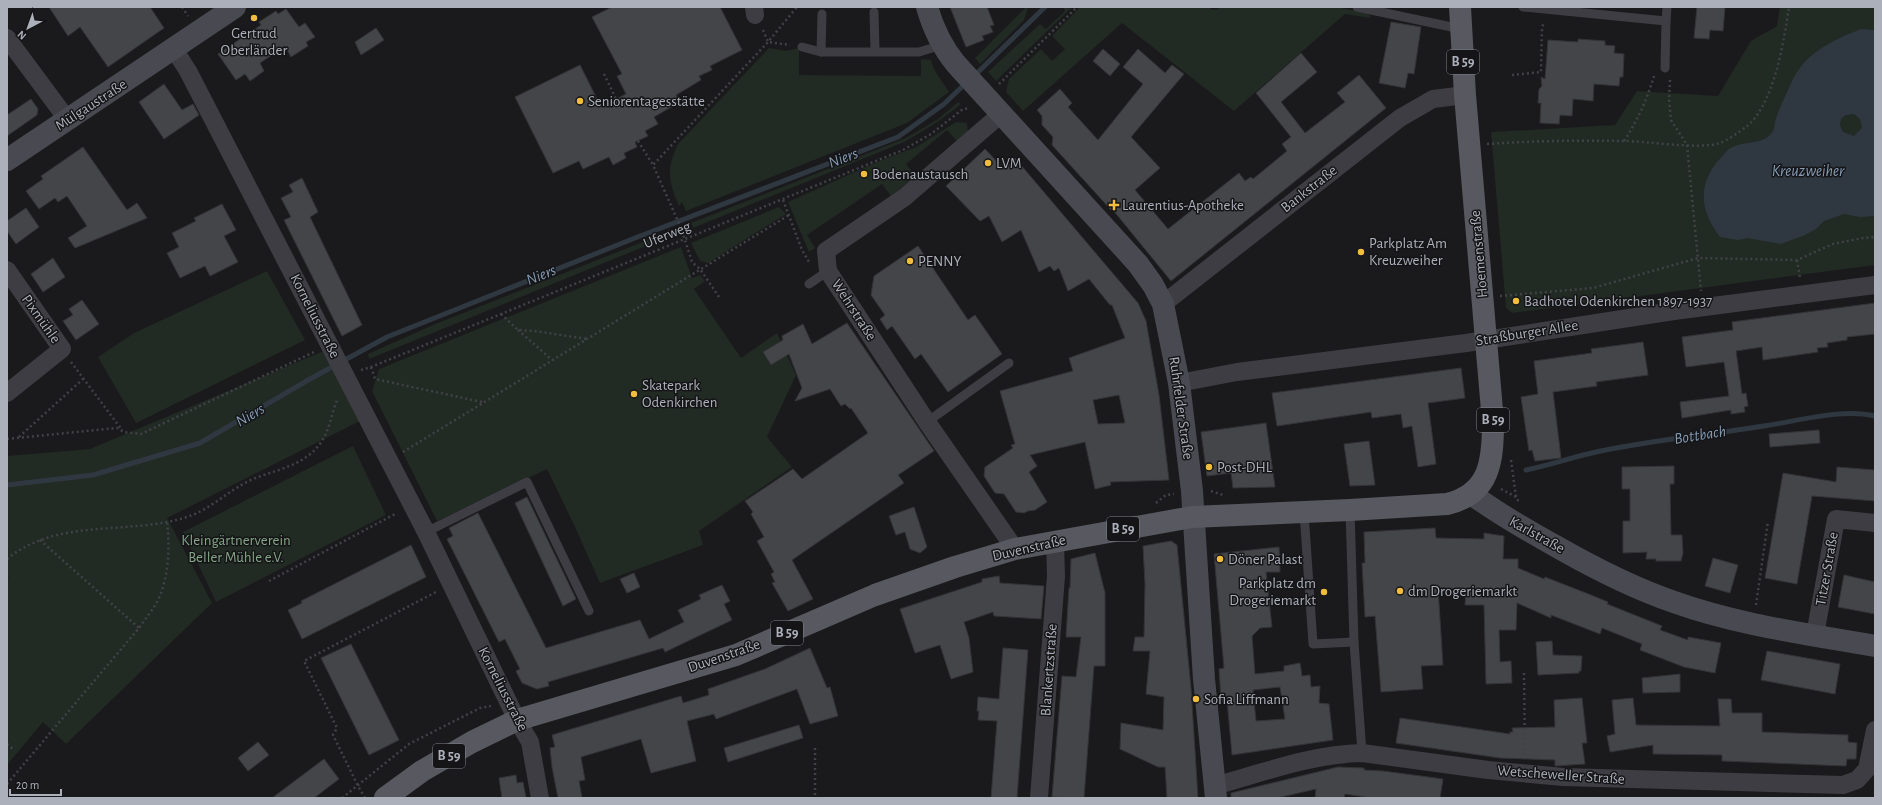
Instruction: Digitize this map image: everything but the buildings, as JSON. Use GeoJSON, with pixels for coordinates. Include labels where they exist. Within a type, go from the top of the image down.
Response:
{"type":"FeatureCollection","features":[{"type":"Feature","properties":{"kind":"main road","name":"Mülgaustraße"},"geometry":{"type":"LineString","coordinates":[[7,160],[236,7]]}},
{"type":"Feature","properties":{"kind":"main road","name":"Ruhrfelder Straße"},"geometry":{"type":"LineString","coordinates":[[927,7],[933,26],[942,45],[982,94],[1138,264],[1153,285],[1163,304],[1179,383],[1192,491],[1192,517],[1204,679],[1215,792]]}},
{"type":"Feature","properties":{"kind":"main road","name":"Hoemenstraße"},"geometry":{"type":"LineString","coordinates":[[1460,7],[1460,29],[1494,422],[1493,449],[1484,480],[1471,494]]}},
{"type":"Feature","properties":{"kind":"main road","name":"B 59"},"geometry":{"type":"LineString","coordinates":[[1192,517],[1447,504],[1455,502],[1471,494]]}},
{"type":"Feature","properties":{"kind":"main road","name":"Karlstraße"},"geometry":{"type":"LineString","coordinates":[[1471,494],[1504,518],[1616,579],[1674,602],[1756,610],[1815,635],[1875,646]]}},
{"type":"Feature","properties":{"kind":"main road","name":"Duvenstraße"},"geometry":{"type":"LineString","coordinates":[[385,798],[422,771],[472,742],[517,720],[736,655],[875,595],[955,567],[1015,549],[1192,517]]}},
{"type":"Feature","properties":{"kind":"street"},"geometry":{"type":"LineString","coordinates":[[7,38],[67,119]]}},
{"type":"Feature","properties":{"kind":"street","name":"Korneliusstraße"},"geometry":{"type":"LineString","coordinates":[[174,49],[188,71],[332,349],[452,584],[517,720],[530,742],[540,798]]}},
{"type":"Feature","properties":{"kind":"street","name":"Wehrstraße"},"geometry":{"type":"LineString","coordinates":[[982,94],[905,197],[826,251],[823,274],[1015,549]]}},
{"type":"Feature","properties":{"kind":"street","name":"Bankstraße"},"geometry":{"type":"LineString","coordinates":[[1163,304],[1400,118],[1433,99],[1466,95]]}},
{"type":"Feature","properties":{"kind":"street","name":"Pixmühle"},"geometry":{"type":"LineString","coordinates":[[7,270],[62,350],[7,393]]}},
{"type":"Feature","properties":{"kind":"street","name":"Straßburger Allee"},"geometry":{"type":"LineString","coordinates":[[1179,383],[1237,372],[1488,339],[1875,285]]}},
{"type":"Feature","properties":{"kind":"street","name":"Titzer Straße"},"geometry":{"type":"LineString","coordinates":[[1815,635],[1836,519],[1875,523]]}},
{"type":"Feature","properties":{"kind":"street","name":"Blankertzstraße"},"geometry":{"type":"LineString","coordinates":[[1039,798],[1056,576],[1055,542]]}},
{"type":"Feature","properties":{"kind":"street","name":"Wetscheweller Straße"},"geometry":{"type":"LineString","coordinates":[[1215,792],[1321,757],[1342,753],[1362,753],[1563,778],[1843,785],[1857,780],[1867,769],[1875,730]]}},
{"type":"Feature","properties":{"kind":"lane"},"geometry":{"type":"LineString","coordinates":[[1358,7],[1460,29]]}},
{"type":"Feature","properties":{"kind":"lane"},"geometry":{"type":"LineString","coordinates":[[1523,7],[1666,21]]}},
{"type":"Feature","properties":{"kind":"lane"},"geometry":{"type":"LineString","coordinates":[[1665,68],[1667,7]]}},
{"type":"Feature","properties":{"kind":"lane"},"geometry":{"type":"LineString","coordinates":[[874,12],[875,51]]}},
{"type":"Feature","properties":{"kind":"lane"},"geometry":{"type":"LineString","coordinates":[[821,52],[822,14]]}},
{"type":"Feature","properties":{"kind":"lane"},"geometry":{"type":"LineString","coordinates":[[802,47],[821,52],[919,52],[942,45]]}},
{"type":"Feature","properties":{"kind":"lane"},"geometry":{"type":"LineString","coordinates":[[809,284],[823,274]]}},
{"type":"Feature","properties":{"kind":"lane"},"geometry":{"type":"LineString","coordinates":[[927,422],[1009,363]]}},
{"type":"Feature","properties":{"kind":"lane"},"geometry":{"type":"LineString","coordinates":[[426,532],[527,482],[589,611]]}},
{"type":"Feature","properties":{"kind":"lane"},"geometry":{"type":"LineString","coordinates":[[1350,510],[1354,642],[1362,753]]}},
{"type":"Feature","properties":{"kind":"lane"},"geometry":{"type":"LineString","coordinates":[[1304,511],[1313,644],[1354,642]]}},
{"type":"Feature","properties":{"kind":"path"},"geometry":{"type":"LineString","coordinates":[[653,164],[768,42],[797,7]]}},
{"type":"Feature","properties":{"kind":"path","name":"Uferweg"},"geometry":{"type":"LineString","coordinates":[[345,375],[371,367],[903,150],[931,134],[963,109],[978,107],[982,94],[1077,7]]}},
{"type":"Feature","properties":{"kind":"path"},"geometry":{"type":"LineString","coordinates":[[1208,7],[1213,7]]}},
{"type":"Feature","properties":{"kind":"path"},"geometry":{"type":"LineString","coordinates":[[1471,146],[1538,140],[1624,141],[1687,145],[1720,143],[1747,126],[1766,100],[1775,75],[1789,7]]}},
{"type":"Feature","properties":{"kind":"path"},"geometry":{"type":"LineString","coordinates":[[1512,75],[1541,72],[1542,28],[1548,10]]}},
{"type":"Feature","properties":{"kind":"path"},"geometry":{"type":"LineString","coordinates":[[754,11],[768,42]]}},
{"type":"Feature","properties":{"kind":"path"},"geometry":{"type":"LineString","coordinates":[[768,42],[802,47]]}},
{"type":"Feature","properties":{"kind":"path"},"geometry":{"type":"LineString","coordinates":[[1624,141],[1648,99],[1656,71],[1665,68],[1671,73],[1669,99],[1671,120],[1687,145],[1702,308]]}},
{"type":"Feature","properties":{"kind":"path"},"geometry":{"type":"LineString","coordinates":[[604,74],[616,99]]}},
{"type":"Feature","properties":{"kind":"path"},"geometry":{"type":"LineString","coordinates":[[638,141],[653,164],[681,228],[692,262],[700,269],[719,297]]}},
{"type":"Feature","properties":{"kind":"path"},"geometry":{"type":"LineString","coordinates":[[783,200],[790,215],[802,250],[823,274]]}},
{"type":"Feature","properties":{"kind":"path"},"geometry":{"type":"LineString","coordinates":[[390,462],[482,402],[587,340],[700,269],[790,215]]}},
{"type":"Feature","properties":{"kind":"path"},"geometry":{"type":"LineString","coordinates":[[1482,297],[1593,288],[1698,258],[1797,260],[1833,244],[1875,237]]}},
{"type":"Feature","properties":{"kind":"path"},"geometry":{"type":"LineString","coordinates":[[501,314],[552,360]]}},
{"type":"Feature","properties":{"kind":"path"},"geometry":{"type":"LineString","coordinates":[[518,330],[534,331],[587,340]]}},
{"type":"Feature","properties":{"kind":"path"},"geometry":{"type":"LineString","coordinates":[[7,439],[117,428],[124,432],[141,434],[332,349]]}},
{"type":"Feature","properties":{"kind":"path"},"geometry":{"type":"LineString","coordinates":[[371,367],[375,379],[482,402]]}},
{"type":"Feature","properties":{"kind":"path"},"geometry":{"type":"LineString","coordinates":[[7,559],[21,548],[40,540],[75,532],[167,522],[203,511],[233,490],[252,480],[289,468],[314,451],[328,430],[334,406],[345,375]]}},
{"type":"Feature","properties":{"kind":"path"},"geometry":{"type":"LineString","coordinates":[[19,437],[83,379],[124,432]]}},
{"type":"Feature","properties":{"kind":"path"},"geometry":{"type":"LineString","coordinates":[[1516,497],[1522,507]]}},
{"type":"Feature","properties":{"kind":"path"},"geometry":{"type":"LineString","coordinates":[[269,581],[412,505]]}},
{"type":"Feature","properties":{"kind":"path"},"geometry":{"type":"LineString","coordinates":[[1756,610],[1768,521]]}},
{"type":"Feature","properties":{"kind":"path"},"geometry":{"type":"LineString","coordinates":[[7,784],[139,628],[157,601],[164,581],[168,559],[167,522]]}},
{"type":"Feature","properties":{"kind":"path"},"geometry":{"type":"LineString","coordinates":[[40,540],[139,628]]}},
{"type":"Feature","properties":{"kind":"path"},"geometry":{"type":"LineString","coordinates":[[365,798],[334,735],[337,728],[304,661],[452,584]]}},
{"type":"Feature","properties":{"kind":"path"},"geometry":{"type":"LineString","coordinates":[[1524,673],[1526,728],[1525,774]]}},
{"type":"Feature","properties":{"kind":"path"},"geometry":{"type":"LineString","coordinates":[[7,744],[13,749]]}},
{"type":"Feature","properties":{"kind":"path"},"geometry":{"type":"LineString","coordinates":[[815,748],[815,798]]}},
{"type":"Feature","properties":{"kind":"green space"},"geometry":{"type":"Polygon","coordinates":[[[1026,7],[1028,7],[1024,20],[980,64],[975,58],[1026,7]]]}},
{"type":"Feature","properties":{"kind":"green space"},"geometry":{"type":"Polygon","coordinates":[[[1063,7],[1072,7],[996,81],[988,72],[1040,24],[1046,29],[1065,11],[1063,7]]]}},
{"type":"Feature","properties":{"kind":"green space"},"geometry":{"type":"Polygon","coordinates":[[[1080,7],[1202,7],[1216,10],[1221,7],[1336,7],[1369,13],[1370,18],[1345,14],[1234,111],[1122,23],[1023,111],[1006,92],[1009,79],[1041,49],[1052,61],[1065,49],[1052,36],[1080,7]]]}},
{"type":"Feature","properties":{"kind":"green space"},"geometry":{"type":"Polygon","coordinates":[[[1780,7],[1875,7],[1875,265],[1512,313],[1506,308],[1491,132],[1615,125],[1637,91],[1718,96],[1751,41],[1777,26],[1780,7]]]}},
{"type":"Feature","properties":{"kind":"green space"},"geometry":{"type":"Polygon","coordinates":[[[769,48],[786,51],[799,48],[799,75],[921,76],[921,59],[931,60],[936,73],[949,92],[907,123],[686,211],[682,202],[679,206],[670,175],[670,168],[678,144],[769,48]]]}},
{"type":"Feature","properties":{"kind":"green space"},"geometry":{"type":"Polygon","coordinates":[[[958,102],[961,104],[947,115],[904,142],[693,228],[691,223],[906,138],[938,119],[958,102]]]}},
{"type":"Feature","properties":{"kind":"green space"},"geometry":{"type":"Polygon","coordinates":[[[956,122],[967,123],[968,132],[958,142],[947,130],[906,164],[916,177],[891,196],[882,184],[807,235],[815,248],[809,252],[788,202],[875,163],[916,147],[956,122]]]}},
{"type":"Feature","properties":{"kind":"green space"},"geometry":{"type":"Polygon","coordinates":[[[779,207],[786,214],[708,263],[700,261],[691,243],[779,207]]]}},
{"type":"Feature","properties":{"kind":"green space"},"geometry":{"type":"Polygon","coordinates":[[[673,230],[675,234],[369,359],[368,354],[433,325],[673,230]]]}},
{"type":"Feature","properties":{"kind":"green space"},"geometry":{"type":"Polygon","coordinates":[[[681,247],[692,278],[700,275],[705,281],[694,289],[741,358],[777,333],[796,375],[767,437],[792,467],[699,531],[703,545],[600,583],[547,469],[437,521],[372,391],[379,369],[681,247]]]}},
{"type":"Feature","properties":{"kind":"green space"},"geometry":{"type":"Polygon","coordinates":[[[267,271],[305,340],[136,423],[98,357],[134,333],[267,271]]]}},
{"type":"Feature","properties":{"kind":"green space"},"geometry":{"type":"Polygon","coordinates":[[[326,350],[360,421],[167,518],[212,603],[66,744],[43,722],[7,765],[7,580],[9,578],[7,577],[7,456],[90,449],[326,350]]]}},
{"type":"Feature","properties":{"kind":"green space","name":"Kleingärtnerverein Beller Mühle e.V."},"geometry":{"type":"Polygon","coordinates":[[[353,446],[386,515],[216,602],[183,532],[353,446]]]}},
{"type":"Feature","properties":{"kind":"water","name":"Kreuzweiher"},"geometry":{"type":"Polygon","coordinates":[[[1861,29],[1875,30],[1875,216],[1860,217],[1844,214],[1824,221],[1816,229],[1805,235],[1781,244],[1747,238],[1738,240],[1720,237],[1705,209],[1704,200],[1706,181],[1717,162],[1729,149],[1734,146],[1759,141],[1769,136],[1774,130],[1779,109],[1801,66],[1828,44],[1861,29]],[[1854,114],[1846,115],[1841,119],[1840,125],[1843,132],[1854,136],[1862,128],[1860,119],[1854,114]]]}},
{"type":"Feature","properties":{"kind":"waterway","name":"Niers"},"geometry":{"type":"LineString","coordinates":[[974,76],[1045,7]]}},
{"type":"Feature","properties":{"kind":"waterway","name":"Niers"},"geometry":{"type":"LineString","coordinates":[[7,485],[93,475],[200,443],[310,379],[387,337],[635,238],[898,137],[944,104],[967,82]]}},
{"type":"Feature","properties":{"kind":"waterway","name":"Bottbach"},"geometry":{"type":"LineString","coordinates":[[1526,470],[1617,448],[1777,424],[1820,416],[1849,413],[1875,416]]}},
{"type":"Feature","properties":{"kind":"place","name":"Gertrud Oberländer"},"geometry":{"type":"Point","coordinates":[254,18]}},
{"type":"Feature","properties":{"kind":"place","name":"Seniorentagesstätte"},"geometry":{"type":"Point","coordinates":[580,101]}},
{"type":"Feature","properties":{"kind":"place","name":"LVM"},"geometry":{"type":"Point","coordinates":[988,163]}},
{"type":"Feature","properties":{"kind":"place","name":"Bodenaustausch"},"geometry":{"type":"Point","coordinates":[864,174]}},
{"type":"Feature","properties":{"kind":"place","name":"Laurentius-Apotheke"},"geometry":{"type":"Point","coordinates":[1114,205]}},
{"type":"Feature","properties":{"kind":"place","name":"Parkplatz Am Kreuzweiher"},"geometry":{"type":"Point","coordinates":[1361,252]}},
{"type":"Feature","properties":{"kind":"place","name":"PENNY"},"geometry":{"type":"Point","coordinates":[910,261]}},
{"type":"Feature","properties":{"kind":"place","name":"Badhotel Odenkirchen 1897-1937"},"geometry":{"type":"Point","coordinates":[1516,301]}},
{"type":"Feature","properties":{"kind":"place","name":"Skatepark Odenkirchen"},"geometry":{"type":"Point","coordinates":[634,394]}},
{"type":"Feature","properties":{"kind":"place","name":"Post-DHL"},"geometry":{"type":"Point","coordinates":[1209,467]}},
{"type":"Feature","properties":{"kind":"place","name":"Döner Palast"},"geometry":{"type":"Point","coordinates":[1220,559]}},
{"type":"Feature","properties":{"kind":"place","name":"dm Drogeriemarkt"},"geometry":{"type":"Point","coordinates":[1400,591]}},
{"type":"Feature","properties":{"kind":"place","name":"Parkplatz dm Drogeriemarkt"},"geometry":{"type":"Point","coordinates":[1324,592]}},
{"type":"Feature","properties":{"kind":"place","name":"Sofia Liffmann"},"geometry":{"type":"Point","coordinates":[1196,699]}}]}
